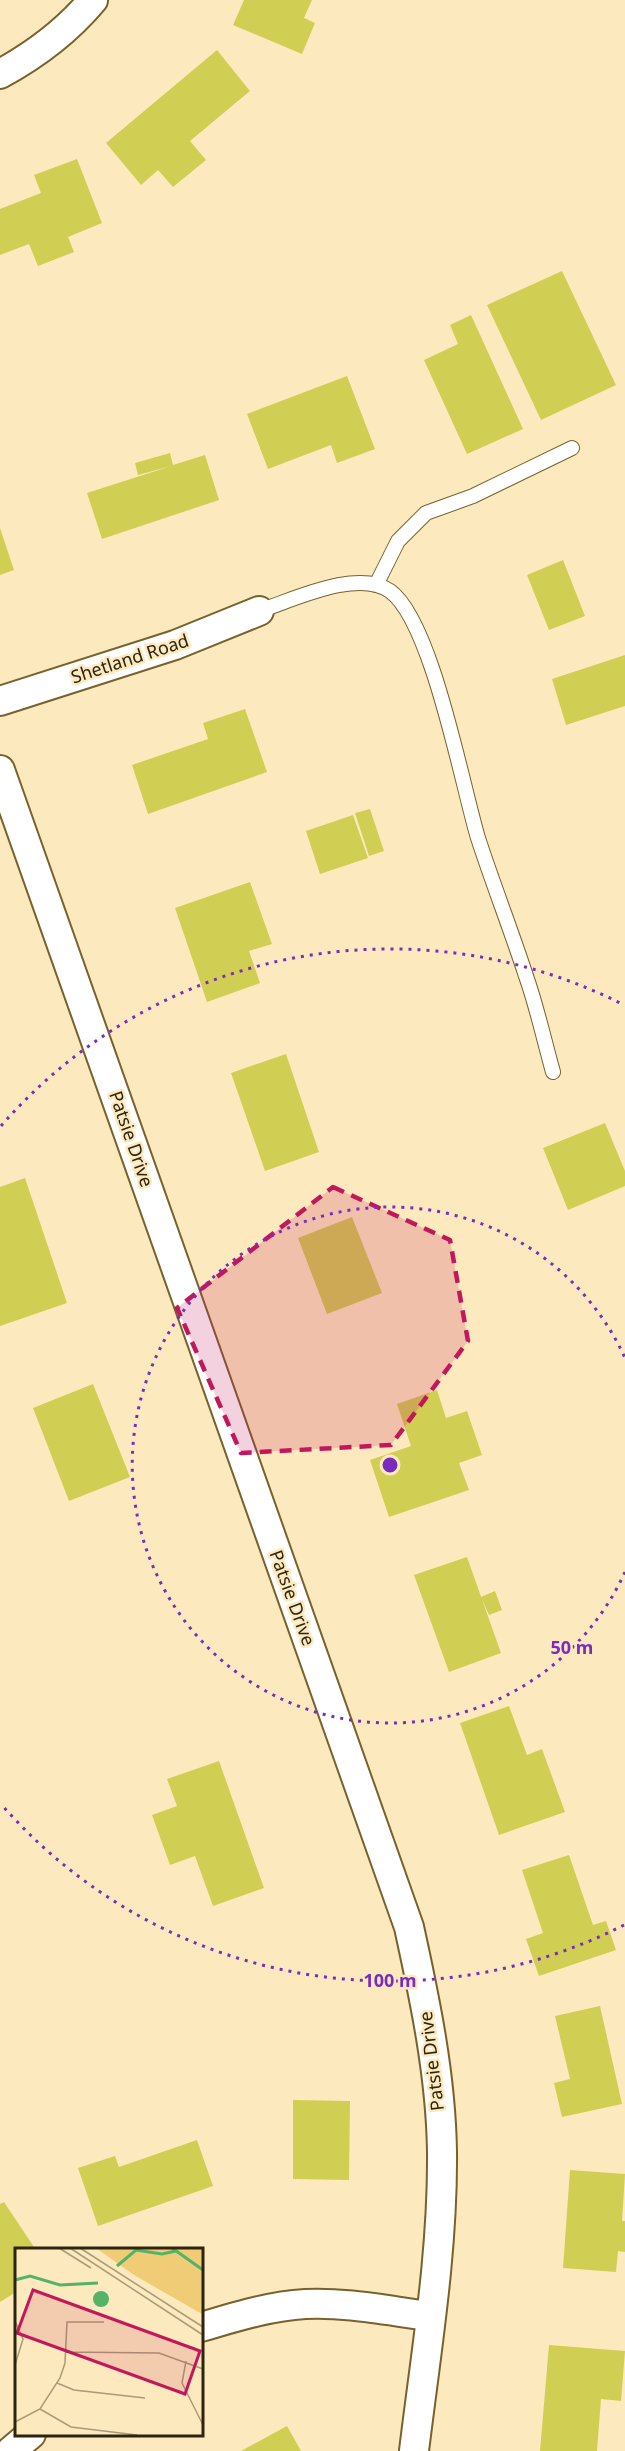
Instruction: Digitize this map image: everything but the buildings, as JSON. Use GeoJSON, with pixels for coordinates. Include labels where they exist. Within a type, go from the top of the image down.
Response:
{"type":"FeatureCollection","features":[{"type":"Feature","properties":{"kind":"street"},"geometry":{"type":"LineString","coordinates":[[0,74],[41,49],[80,15],[93,0]]}},
{"type":"Feature","properties":{"kind":"street","name":"Shetland Road"},"geometry":{"type":"LineString","coordinates":[[0,701],[175,645],[259,611]]}},
{"type":"Feature","properties":{"kind":"street","name":"Patsie Drive"},"geometry":{"type":"LineString","coordinates":[[0,770],[409,1927],[430,2022],[442,2150],[441,2210],[414,2451]]}},
{"type":"Feature","properties":{"kind":"street"},"geometry":{"type":"LineString","coordinates":[[202,2327],[248,2313],[304,2304],[345,2304],[430,2316]]}},
{"type":"Feature","properties":{"kind":"street"},"geometry":{"type":"LineString","coordinates":[[11,2451],[29,2436]]}},
{"type":"Feature","properties":{"kind":"lane"},"geometry":{"type":"LineString","coordinates":[[376,585],[398,541],[426,513],[473,496],[572,448]]}},
{"type":"Feature","properties":{"kind":"lane"},"geometry":{"type":"LineString","coordinates":[[259,611],[335,586],[357,583],[376,585],[390,591],[401,602],[412,622],[431,669],[454,741],[478,838],[527,979],[553,1072]]}},
{"type":"Feature","properties":{"kind":"highlighted area"},"geometry":{"type":"Polygon","coordinates":[[[333,1187],[450,1240],[468,1341],[391,1445],[241,1453],[177,1308],[333,1187]]]}}]}
